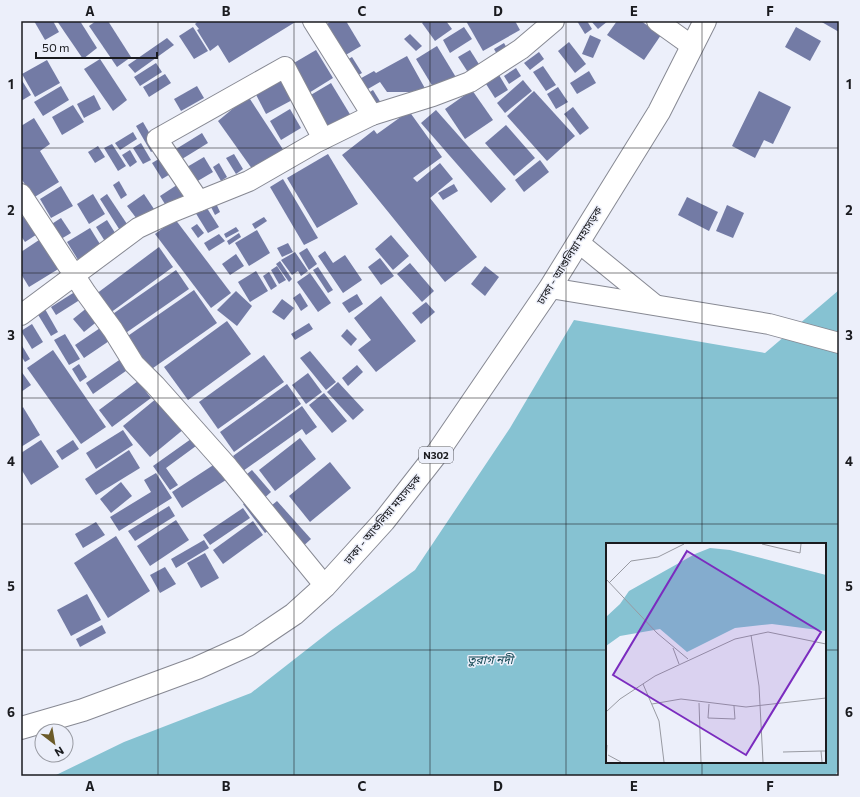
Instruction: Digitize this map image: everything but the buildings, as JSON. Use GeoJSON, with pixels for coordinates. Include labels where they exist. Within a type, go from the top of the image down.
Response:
{"type":"FeatureCollection","features":[{"type":"Feature","properties":{"kind":"highway","name":"ঢাকা - আশুলিয়া মহাসড়ক"},"geometry":{"type":"LineString","coordinates":[[21,728],[97,705],[197,668],[248,645],[294,614],[324,586],[384,521],[438,452],[550,288],[659,112],[705,21]]}},
{"type":"Feature","properties":{"kind":"street"},"geometry":{"type":"LineString","coordinates":[[313,21],[372,115]]}},
{"type":"Feature","properties":{"kind":"street"},"geometry":{"type":"LineString","coordinates":[[21,314],[75,276],[138,228],[172,212],[248,181],[323,139],[372,115],[433,96],[470,82],[520,49],[554,21]]}},
{"type":"Feature","properties":{"kind":"street"},"geometry":{"type":"LineString","coordinates":[[657,21],[692,46]]}},
{"type":"Feature","properties":{"kind":"street"},"geometry":{"type":"LineString","coordinates":[[199,201],[157,139],[285,67],[323,139]]}},
{"type":"Feature","properties":{"kind":"street"},"geometry":{"type":"LineString","coordinates":[[21,194],[75,276],[113,330],[134,364],[155,385],[228,467],[324,586]]}},
{"type":"Feature","properties":{"kind":"street"},"geometry":{"type":"LineString","coordinates":[[578,242],[656,305]]}},
{"type":"Feature","properties":{"kind":"street"},"geometry":{"type":"LineString","coordinates":[[550,288],[769,324],[839,343]]}},
{"type":"Feature","properties":{"kind":"water","name":"তুরাগ নদী"},"geometry":{"type":"Polygon","coordinates":[[[839,290],[839,769],[835,776],[54,776],[124,742],[251,693],[333,629],[415,570],[510,428],[574,320],[765,353],[839,290]]]}}]}
